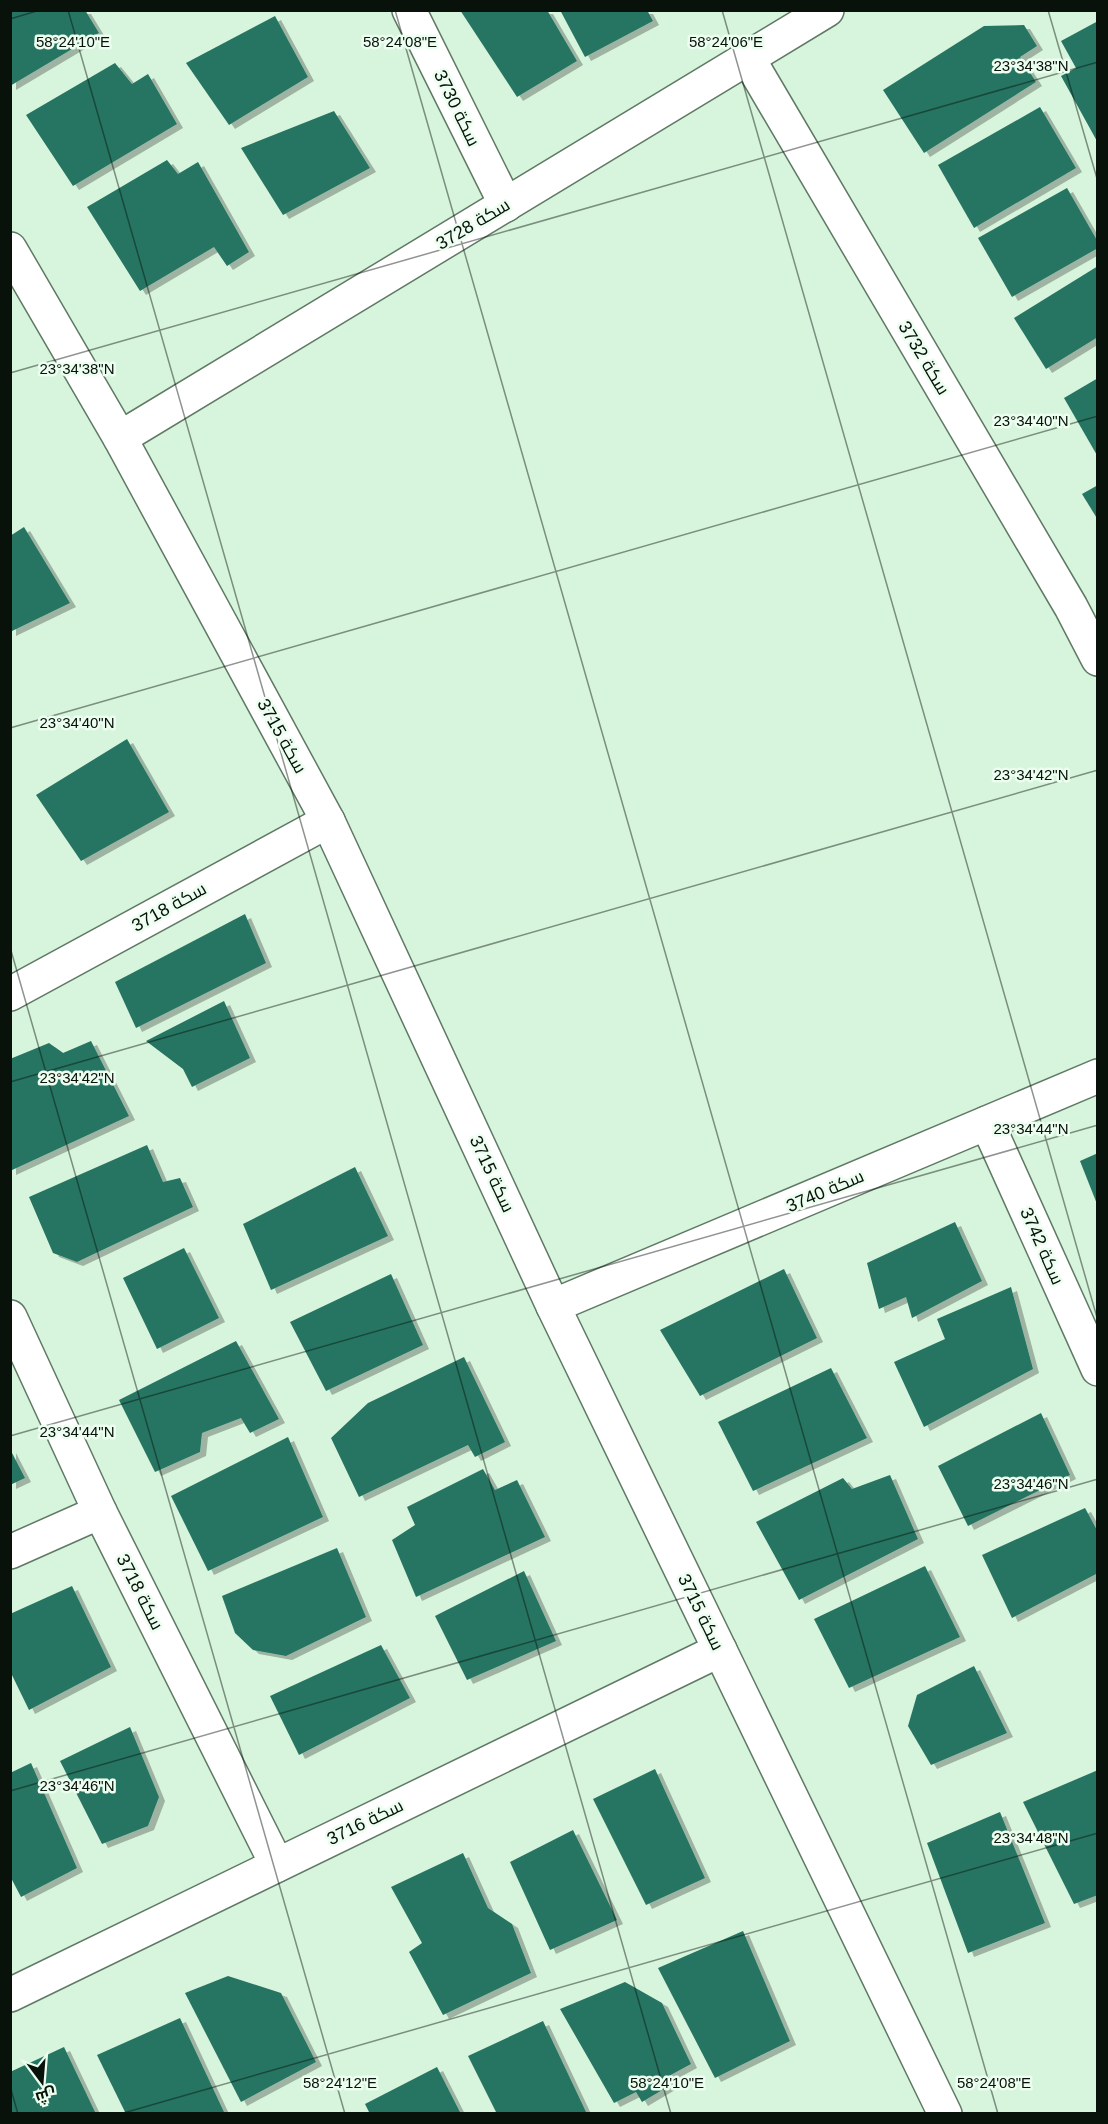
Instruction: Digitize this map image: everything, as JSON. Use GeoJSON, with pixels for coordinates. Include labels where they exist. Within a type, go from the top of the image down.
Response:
{"type":"FeatureCollection","features":[{"type":"Feature","properties":{"kind":"street","name":"سكة 3730"},"geometry":{"type":"LineString","coordinates":[[409,10],[506,205]]}},
{"type":"Feature","properties":{"kind":"street","name":"سكة 3728"},"geometry":{"type":"LineString","coordinates":[[120,438],[827,10]]}},
{"type":"Feature","properties":{"kind":"street","name":"سكة 3732"},"geometry":{"type":"LineString","coordinates":[[748,58],[1071,607],[1098,659]]}},
{"type":"Feature","properties":{"kind":"street","name":"سكة 3715"},"geometry":{"type":"LineString","coordinates":[[10,249],[120,438],[328,820],[553,1306],[945,2114]]}},
{"type":"Feature","properties":{"kind":"street","name":"سكة 3718"},"geometry":{"type":"LineString","coordinates":[[10,993],[328,820]]}},
{"type":"Feature","properties":{"kind":"street","name":"سكة 3740"},"geometry":{"type":"LineString","coordinates":[[553,1306],[1098,1076]]}},
{"type":"Feature","properties":{"kind":"street","name":"سكة 3742"},"geometry":{"type":"LineString","coordinates":[[987,1123],[1098,1369]]}},
{"type":"Feature","properties":{"kind":"street","name":"سكة 3718"},"geometry":{"type":"LineString","coordinates":[[10,1317],[100,1512],[277,1865]]}},
{"type":"Feature","properties":{"kind":"street"},"geometry":{"type":"LineString","coordinates":[[10,1552],[100,1512]]}},
{"type":"Feature","properties":{"kind":"street","name":"سكة 3716"},"geometry":{"type":"LineString","coordinates":[[10,1995],[720,1650]]}},
{"type":"Feature","properties":{"kind":"building"},"geometry":{"type":"Polygon","coordinates":[[[10,10],[85,10],[99,33],[10,86],[10,10]]]}},
{"type":"Feature","properties":{"kind":"building"},"geometry":{"type":"Polygon","coordinates":[[[460,10],[547,10],[577,61],[517,97],[460,10]]]}},
{"type":"Feature","properties":{"kind":"building"},"geometry":{"type":"Polygon","coordinates":[[[560,10],[647,10],[653,21],[585,57],[560,10]]]}},
{"type":"Feature","properties":{"kind":"building"},"geometry":{"type":"Polygon","coordinates":[[[275,16],[308,77],[229,125],[186,63],[275,16]]]}},
{"type":"Feature","properties":{"kind":"building"},"geometry":{"type":"Polygon","coordinates":[[[1098,21],[1098,143],[1061,76],[1076,68],[1061,41],[1098,21]]]}},
{"type":"Feature","properties":{"kind":"building"},"geometry":{"type":"Polygon","coordinates":[[[1024,25],[1037,46],[1020,57],[1036,82],[924,153],[883,90],[984,26],[1024,25]]]}},
{"type":"Feature","properties":{"kind":"building"},"geometry":{"type":"Polygon","coordinates":[[[115,63],[132,84],[148,74],[177,124],[73,186],[26,115],[115,63]]]}},
{"type":"Feature","properties":{"kind":"building"},"geometry":{"type":"Polygon","coordinates":[[[1040,107],[1076,168],[974,228],[938,165],[1040,107]]]}},
{"type":"Feature","properties":{"kind":"building"},"geometry":{"type":"Polygon","coordinates":[[[334,111],[370,168],[283,215],[241,148],[334,111]]]}},
{"type":"Feature","properties":{"kind":"building"},"geometry":{"type":"Polygon","coordinates":[[[167,160],[178,174],[198,162],[249,252],[227,266],[214,247],[140,291],[87,207],[167,160]]]}},
{"type":"Feature","properties":{"kind":"building"},"geometry":{"type":"Polygon","coordinates":[[[1067,188],[1098,242],[1098,248],[1012,297],[978,238],[1067,188]]]}},
{"type":"Feature","properties":{"kind":"building"},"geometry":{"type":"Polygon","coordinates":[[[1098,266],[1098,337],[1046,369],[1014,318],[1098,266]]]}},
{"type":"Feature","properties":{"kind":"building"},"geometry":{"type":"Polygon","coordinates":[[[1098,378],[1098,457],[1064,398],[1098,378]]]}},
{"type":"Feature","properties":{"kind":"building"},"geometry":{"type":"Polygon","coordinates":[[[1098,485],[1098,520],[1082,494],[1098,485]]]}},
{"type":"Feature","properties":{"kind":"building"},"geometry":{"type":"Polygon","coordinates":[[[24,527],[70,603],[10,632],[10,536],[24,527]]]}},
{"type":"Feature","properties":{"kind":"building"},"geometry":{"type":"Polygon","coordinates":[[[127,739],[169,812],[81,861],[36,795],[127,739]]]}},
{"type":"Feature","properties":{"kind":"building"},"geometry":{"type":"Polygon","coordinates":[[[245,914],[266,963],[136,1028],[115,982],[245,914]]]}},
{"type":"Feature","properties":{"kind":"building"},"geometry":{"type":"Polygon","coordinates":[[[224,1001],[250,1058],[192,1087],[183,1069],[146,1041],[224,1001]]]}},
{"type":"Feature","properties":{"kind":"building"},"geometry":{"type":"Polygon","coordinates":[[[91,1041],[129,1116],[10,1171],[10,1059],[49,1043],[63,1053],[91,1041]]]}},
{"type":"Feature","properties":{"kind":"building"},"geometry":{"type":"Polygon","coordinates":[[[147,1145],[163,1182],[180,1178],[193,1207],[77,1262],[53,1253],[29,1197],[147,1145]]]}},
{"type":"Feature","properties":{"kind":"building"},"geometry":{"type":"Polygon","coordinates":[[[1098,1153],[1098,1204],[1097,1204],[1080,1161],[1098,1153]]]}},
{"type":"Feature","properties":{"kind":"building"},"geometry":{"type":"Polygon","coordinates":[[[355,1167],[388,1236],[271,1290],[243,1224],[355,1167]]]}},
{"type":"Feature","properties":{"kind":"building"},"geometry":{"type":"Polygon","coordinates":[[[955,1222],[982,1281],[912,1318],[906,1297],[879,1309],[867,1263],[955,1222]]]}},
{"type":"Feature","properties":{"kind":"building"},"geometry":{"type":"Polygon","coordinates":[[[184,1248],[219,1318],[157,1349],[123,1278],[184,1248]]]}},
{"type":"Feature","properties":{"kind":"building"},"geometry":{"type":"Polygon","coordinates":[[[784,1269],[817,1338],[700,1396],[660,1330],[784,1269]]]}},
{"type":"Feature","properties":{"kind":"building"},"geometry":{"type":"Polygon","coordinates":[[[391,1274],[423,1345],[326,1391],[290,1322],[391,1274]]]}},
{"type":"Feature","properties":{"kind":"building"},"geometry":{"type":"Polygon","coordinates":[[[1011,1287],[1033,1369],[924,1427],[894,1362],[945,1339],[937,1319],[1011,1287]]]}},
{"type":"Feature","properties":{"kind":"building"},"geometry":{"type":"Polygon","coordinates":[[[236,1341],[279,1419],[250,1433],[241,1418],[202,1433],[200,1452],[155,1472],[119,1400],[236,1341]]]}},
{"type":"Feature","properties":{"kind":"building"},"geometry":{"type":"Polygon","coordinates":[[[464,1357],[505,1442],[475,1457],[468,1445],[359,1497],[331,1438],[368,1403],[464,1357]]]}},
{"type":"Feature","properties":{"kind":"building"},"geometry":{"type":"Polygon","coordinates":[[[831,1368],[867,1438],[753,1491],[718,1422],[831,1368]]]}},
{"type":"Feature","properties":{"kind":"building"},"geometry":{"type":"Polygon","coordinates":[[[1041,1413],[1070,1475],[968,1526],[938,1466],[1041,1413]]]}},
{"type":"Feature","properties":{"kind":"building"},"geometry":{"type":"Polygon","coordinates":[[[288,1437],[323,1517],[208,1571],[171,1496],[288,1437]]]}},
{"type":"Feature","properties":{"kind":"building"},"geometry":{"type":"Polygon","coordinates":[[[10,1449],[25,1478],[10,1485],[10,1449]]]}},
{"type":"Feature","properties":{"kind":"building"},"geometry":{"type":"Polygon","coordinates":[[[483,1469],[495,1490],[517,1480],[545,1537],[416,1597],[392,1540],[415,1525],[407,1507],[483,1469]]]}},
{"type":"Feature","properties":{"kind":"building"},"geometry":{"type":"Polygon","coordinates":[[[890,1475],[918,1539],[799,1600],[756,1522],[843,1478],[852,1489],[890,1475]]]}},
{"type":"Feature","properties":{"kind":"building"},"geometry":{"type":"Polygon","coordinates":[[[1085,1508],[1098,1532],[1098,1573],[1012,1618],[982,1555],[1085,1508]]]}},
{"type":"Feature","properties":{"kind":"building"},"geometry":{"type":"Polygon","coordinates":[[[337,1548],[366,1617],[286,1656],[253,1650],[235,1633],[222,1596],[337,1548]]]}},
{"type":"Feature","properties":{"kind":"building"},"geometry":{"type":"Polygon","coordinates":[[[925,1566],[960,1637],[849,1688],[814,1619],[925,1566]]]}},
{"type":"Feature","properties":{"kind":"building"},"geometry":{"type":"Polygon","coordinates":[[[524,1571],[556,1641],[467,1680],[435,1616],[524,1571]]]}},
{"type":"Feature","properties":{"kind":"building"},"geometry":{"type":"Polygon","coordinates":[[[72,1586],[111,1667],[29,1710],[10,1671],[10,1614],[72,1586]]]}},
{"type":"Feature","properties":{"kind":"building"},"geometry":{"type":"Polygon","coordinates":[[[381,1645],[410,1698],[299,1755],[270,1696],[381,1645]]]}},
{"type":"Feature","properties":{"kind":"building"},"geometry":{"type":"Polygon","coordinates":[[[974,1666],[1007,1733],[931,1765],[908,1726],[917,1695],[974,1666]]]}},
{"type":"Feature","properties":{"kind":"building"},"geometry":{"type":"Polygon","coordinates":[[[130,1727],[159,1797],[148,1826],[102,1844],[60,1761],[130,1727]]]}},
{"type":"Feature","properties":{"kind":"building"},"geometry":{"type":"Polygon","coordinates":[[[31,1763],[77,1868],[21,1897],[10,1876],[10,1773],[31,1763]]]}},
{"type":"Feature","properties":{"kind":"building"},"geometry":{"type":"Polygon","coordinates":[[[655,1769],[705,1878],[646,1905],[593,1799],[655,1769]]]}},
{"type":"Feature","properties":{"kind":"building"},"geometry":{"type":"Polygon","coordinates":[[[1098,1770],[1098,1895],[1074,1904],[1023,1802],[1098,1770]]]}},
{"type":"Feature","properties":{"kind":"building"},"geometry":{"type":"Polygon","coordinates":[[[1000,1812],[1045,1923],[968,1953],[927,1843],[1000,1812]]]}},
{"type":"Feature","properties":{"kind":"building"},"geometry":{"type":"Polygon","coordinates":[[[573,1830],[617,1920],[550,1950],[510,1862],[573,1830]]]}},
{"type":"Feature","properties":{"kind":"building"},"geometry":{"type":"Polygon","coordinates":[[[463,1853],[488,1908],[512,1924],[531,1973],[443,2015],[409,1952],[422,1943],[391,1887],[463,1853]]]}},
{"type":"Feature","properties":{"kind":"building"},"geometry":{"type":"Polygon","coordinates":[[[743,1931],[790,2041],[715,2078],[658,1968],[743,1931]]]}},
{"type":"Feature","properties":{"kind":"building"},"geometry":{"type":"Polygon","coordinates":[[[228,1976],[281,1993],[316,2062],[241,2102],[185,1993],[228,1976]]]}},
{"type":"Feature","properties":{"kind":"building"},"geometry":{"type":"Polygon","coordinates":[[[625,1982],[662,2003],[691,2064],[667,2077],[669,2086],[642,2102],[636,2092],[614,2103],[560,2009],[625,1982]]]}},
{"type":"Feature","properties":{"kind":"building"},"geometry":{"type":"Polygon","coordinates":[[[180,2018],[224,2112],[126,2114],[97,2055],[180,2018]]]}},
{"type":"Feature","properties":{"kind":"building"},"geometry":{"type":"Polygon","coordinates":[[[543,2021],[587,2114],[497,2114],[468,2056],[543,2021]]]}},
{"type":"Feature","properties":{"kind":"building"},"geometry":{"type":"Polygon","coordinates":[[[64,2047],[96,2114],[10,2114],[10,2072],[64,2047]]]}},
{"type":"Feature","properties":{"kind":"building"},"geometry":{"type":"Polygon","coordinates":[[[437,2067],[461,2114],[370,2114],[365,2104],[437,2067]]]}}]}
